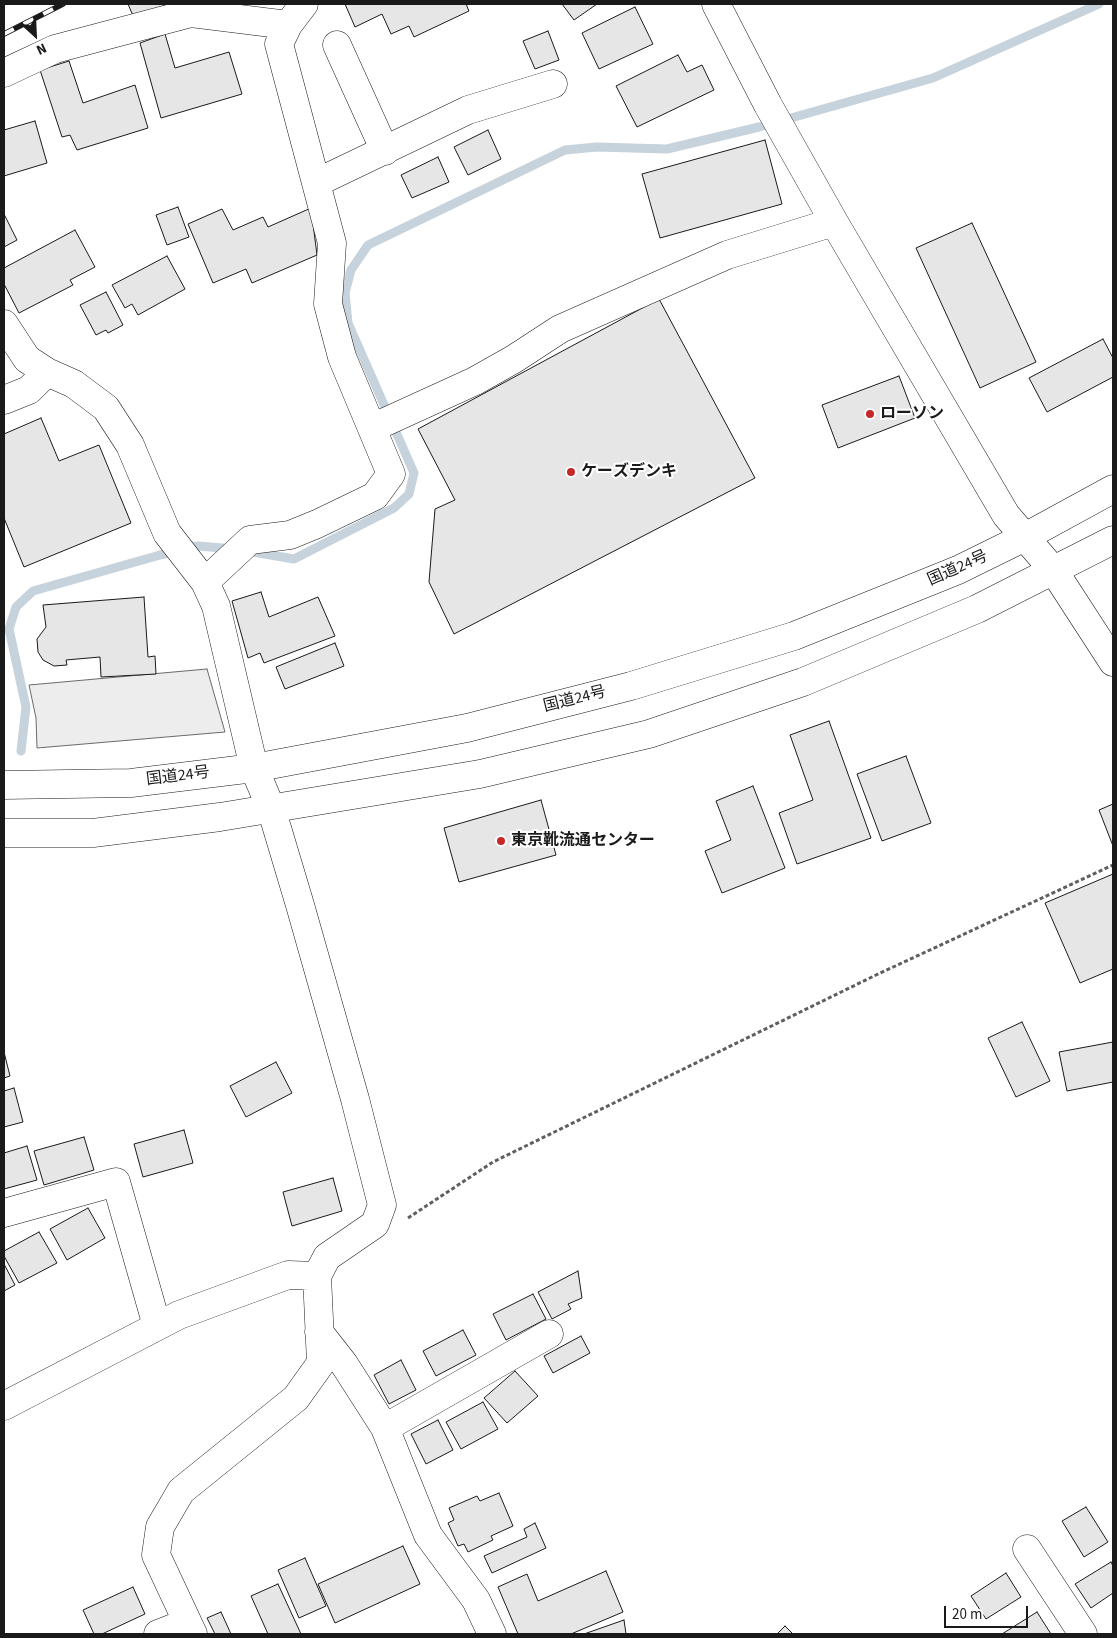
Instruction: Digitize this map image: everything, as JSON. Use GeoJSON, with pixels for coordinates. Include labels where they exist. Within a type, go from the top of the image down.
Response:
{"type":"FeatureCollection","features":[{"type":"Feature","properties":{"kind":"main road"},"geometry":{"type":"LineString","coordinates":[[197,572],[228,560],[250,540],[290,535],[375,496],[391,474],[386,422],[342,356],[328,304],[332,243],[279,44],[288,25],[304,4]]}},
{"type":"Feature","properties":{"kind":"main road"},"geometry":{"type":"LineString","coordinates":[[716,4],[768,105],[834,222],[1006,515],[1054,571],[1113,662]]}},
{"type":"Feature","properties":{"kind":"main road"},"geometry":{"type":"LineString","coordinates":[[4,73],[55,49],[191,13],[288,25]]}},
{"type":"Feature","properties":{"kind":"main road"},"geometry":{"type":"LineString","coordinates":[[338,45],[385,151]]}},
{"type":"Feature","properties":{"kind":"main road"},"geometry":{"type":"LineString","coordinates":[[316,183],[468,110],[553,84]]}},
{"type":"Feature","properties":{"kind":"main road"},"geometry":{"type":"LineString","coordinates":[[386,422],[475,381],[514,360],[560,329],[718,258],[834,222]]}},
{"type":"Feature","properties":{"kind":"main road"},"geometry":{"type":"LineString","coordinates":[[4,324],[27,359],[47,372],[74,384],[106,408],[130,445],[166,533],[197,572],[216,606],[254,768],[270,808],[352,1089],[382,1205],[375,1224],[327,1257],[317,1276],[321,1363],[296,1398],[181,1491],[160,1527],[156,1555],[190,1629],[158,1634]]}},
{"type":"Feature","properties":{"kind":"main road"},"geometry":{"type":"LineString","coordinates":[[4,400],[29,390],[47,372]]}},
{"type":"Feature","properties":{"kind":"main road","name":"国道24号"},"geometry":{"type":"LineString","coordinates":[[4,785],[131,783],[254,768],[467,728],[632,686],[794,636],[958,570],[1025,537],[1113,489]]}},
{"type":"Feature","properties":{"kind":"main road"},"geometry":{"type":"LineString","coordinates":[[4,833],[93,832],[220,817],[480,774],[650,734],[803,682],[977,609],[1113,540]]}},
{"type":"Feature","properties":{"kind":"main road"},"geometry":{"type":"LineString","coordinates":[[4,1213],[116,1182],[157,1326]]}},
{"type":"Feature","properties":{"kind":"main road"},"geometry":{"type":"LineString","coordinates":[[4,1406],[179,1315],[288,1275],[317,1276]]}},
{"type":"Feature","properties":{"kind":"main road"},"geometry":{"type":"LineString","coordinates":[[319,1332],[344,1364],[385,1428],[428,1535],[476,1600],[492,1634]]}},
{"type":"Feature","properties":{"kind":"main road"},"geometry":{"type":"LineString","coordinates":[[385,1428],[549,1334]]}},
{"type":"Feature","properties":{"kind":"main road"},"geometry":{"type":"LineString","coordinates":[[1027,1549],[1083,1634]]}},
{"type":"Feature","properties":{"kind":"path"},"geometry":{"type":"LineString","coordinates":[[375,1224],[407,1219],[493,1162],[876,975],[1113,865]]}},
{"type":"Feature","properties":{"kind":"shaded area"},"geometry":{"type":"Polygon","coordinates":[[[207,669],[225,732],[37,748],[36,718],[29,685],[207,669]]]}},
{"type":"Feature","properties":{"kind":"building"},"geometry":{"type":"Polygon","coordinates":[[[128,4],[168,4],[134,18],[128,4]]]}},
{"type":"Feature","properties":{"kind":"building"},"geometry":{"type":"Polygon","coordinates":[[[345,4],[466,4],[469,11],[414,37],[409,26],[391,34],[382,14],[355,27],[345,4]]]}},
{"type":"Feature","properties":{"kind":"building"},"geometry":{"type":"Polygon","coordinates":[[[562,4],[597,4],[574,20],[562,4]]]}},
{"type":"Feature","properties":{"kind":"building"},"geometry":{"type":"Polygon","coordinates":[[[635,7],[653,44],[599,69],[582,33],[635,7]]]}},
{"type":"Feature","properties":{"kind":"building"},"geometry":{"type":"Polygon","coordinates":[[[548,31],[559,60],[535,69],[523,41],[548,31]]]}},
{"type":"Feature","properties":{"kind":"building"},"geometry":{"type":"Polygon","coordinates":[[[165,34],[175,68],[229,52],[242,94],[161,118],[140,43],[165,34]]]}},
{"type":"Feature","properties":{"kind":"building"},"geometry":{"type":"Polygon","coordinates":[[[678,55],[687,72],[702,65],[714,90],[637,127],[616,86],[678,55]]]}},
{"type":"Feature","properties":{"kind":"building"},"geometry":{"type":"Polygon","coordinates":[[[69,61],[83,103],[135,85],[148,128],[77,150],[70,135],[62,137],[40,70],[69,61]]]}},
{"type":"Feature","properties":{"kind":"building"},"geometry":{"type":"Polygon","coordinates":[[[35,121],[47,163],[4,176],[4,130],[35,121]]]}},
{"type":"Feature","properties":{"kind":"building"},"geometry":{"type":"Polygon","coordinates":[[[488,130],[501,159],[468,175],[454,147],[488,130]]]}},
{"type":"Feature","properties":{"kind":"building"},"geometry":{"type":"Polygon","coordinates":[[[765,140],[782,204],[660,238],[642,174],[765,140]]]}},
{"type":"Feature","properties":{"kind":"building"},"geometry":{"type":"Polygon","coordinates":[[[438,157],[449,182],[412,198],[401,175],[438,157]]]}},
{"type":"Feature","properties":{"kind":"building"},"geometry":{"type":"Polygon","coordinates":[[[178,207],[189,237],[167,245],[156,215],[178,207]]]}},
{"type":"Feature","properties":{"kind":"building"},"geometry":{"type":"Polygon","coordinates":[[[311,208],[317,255],[252,283],[246,269],[213,283],[188,224],[222,209],[233,230],[263,217],[268,227],[311,208]]]}},
{"type":"Feature","properties":{"kind":"building"},"geometry":{"type":"Polygon","coordinates":[[[4,214],[17,240],[4,247],[4,214]]]}},
{"type":"Feature","properties":{"kind":"building"},"geometry":{"type":"Polygon","coordinates":[[[972,223],[1036,362],[980,388],[916,248],[972,223]]]}},
{"type":"Feature","properties":{"kind":"building"},"geometry":{"type":"Polygon","coordinates":[[[75,230],[95,267],[70,280],[73,285],[19,313],[4,284],[4,268],[75,230]]]}},
{"type":"Feature","properties":{"kind":"building"},"geometry":{"type":"Polygon","coordinates":[[[167,256],[185,289],[138,315],[132,304],[125,308],[112,285],[167,256]]]}},
{"type":"Feature","properties":{"kind":"building"},"geometry":{"type":"Polygon","coordinates":[[[106,292],[123,325],[108,333],[106,330],[96,335],[80,305],[106,292]]]}},
{"type":"Feature","properties":{"kind":"building"},"geometry":{"type":"Polygon","coordinates":[[[659,299],[755,478],[454,634],[429,582],[435,509],[455,500],[418,429],[659,299]]]}},
{"type":"Feature","properties":{"kind":"building"},"geometry":{"type":"Polygon","coordinates":[[[1103,339],[1113,358],[1113,377],[1047,412],[1029,378],[1103,339]]]}},
{"type":"Feature","properties":{"kind":"building"},"geometry":{"type":"Polygon","coordinates":[[[899,376],[915,418],[838,448],[822,405],[899,376]]]}},
{"type":"Feature","properties":{"kind":"building"},"geometry":{"type":"Polygon","coordinates":[[[41,418],[59,461],[99,445],[131,523],[24,567],[4,518],[4,434],[41,418]]]}},
{"type":"Feature","properties":{"kind":"building"},"geometry":{"type":"Polygon","coordinates":[[[261,592],[269,617],[318,597],[335,636],[264,663],[260,653],[248,658],[232,601],[261,592]]]}},
{"type":"Feature","properties":{"kind":"building"},"geometry":{"type":"Polygon","coordinates":[[[144,597],[148,657],[155,656],[156,674],[101,677],[100,657],[66,660],[67,665],[54,666],[43,660],[38,652],[37,639],[46,627],[43,605],[144,597]]]}},
{"type":"Feature","properties":{"kind":"building"},"geometry":{"type":"Polygon","coordinates":[[[335,643],[344,666],[285,689],[276,667],[335,643]]]}},
{"type":"Feature","properties":{"kind":"building"},"geometry":{"type":"Polygon","coordinates":[[[829,721],[871,838],[797,864],[779,813],[813,800],[790,735],[829,721]]]}},
{"type":"Feature","properties":{"kind":"building"},"geometry":{"type":"Polygon","coordinates":[[[906,756],[931,823],[882,841],[857,774],[906,756]]]}},
{"type":"Feature","properties":{"kind":"building"},"geometry":{"type":"Polygon","coordinates":[[[753,786],[785,868],[722,893],[705,851],[731,840],[716,801],[753,786]]]}},
{"type":"Feature","properties":{"kind":"building"},"geometry":{"type":"Polygon","coordinates":[[[541,800],[556,855],[459,882],[444,828],[541,800]]]}},
{"type":"Feature","properties":{"kind":"building"},"geometry":{"type":"Polygon","coordinates":[[[1113,804],[1113,846],[1099,810],[1113,804]]]}},
{"type":"Feature","properties":{"kind":"building"},"geometry":{"type":"Polygon","coordinates":[[[1113,874],[1113,969],[1080,983],[1045,903],[1113,874]]]}},
{"type":"Feature","properties":{"kind":"building"},"geometry":{"type":"Polygon","coordinates":[[[1022,1022],[1050,1081],[1016,1097],[988,1038],[1022,1022]]]}},
{"type":"Feature","properties":{"kind":"building"},"geometry":{"type":"Polygon","coordinates":[[[1113,1042],[1113,1082],[1067,1091],[1059,1052],[1113,1042]]]}},
{"type":"Feature","properties":{"kind":"building"},"geometry":{"type":"Polygon","coordinates":[[[4,1052],[10,1076],[4,1078],[4,1052]]]}},
{"type":"Feature","properties":{"kind":"building"},"geometry":{"type":"Polygon","coordinates":[[[276,1062],[292,1093],[246,1117],[230,1086],[276,1062]]]}},
{"type":"Feature","properties":{"kind":"building"},"geometry":{"type":"Polygon","coordinates":[[[14,1088],[23,1122],[4,1127],[4,1091],[14,1088]]]}},
{"type":"Feature","properties":{"kind":"building"},"geometry":{"type":"Polygon","coordinates":[[[184,1130],[193,1163],[143,1177],[134,1144],[184,1130]]]}},
{"type":"Feature","properties":{"kind":"building"},"geometry":{"type":"Polygon","coordinates":[[[84,1137],[94,1170],[44,1185],[34,1151],[84,1137]]]}},
{"type":"Feature","properties":{"kind":"building"},"geometry":{"type":"Polygon","coordinates":[[[27,1146],[37,1180],[4,1189],[4,1153],[27,1146]]]}},
{"type":"Feature","properties":{"kind":"building"},"geometry":{"type":"Polygon","coordinates":[[[333,1178],[342,1211],[292,1226],[283,1192],[333,1178]]]}},
{"type":"Feature","properties":{"kind":"building"},"geometry":{"type":"Polygon","coordinates":[[[88,1208],[105,1238],[67,1260],[50,1229],[88,1208]]]}},
{"type":"Feature","properties":{"kind":"building"},"geometry":{"type":"Polygon","coordinates":[[[39,1232],[57,1263],[19,1283],[4,1256],[4,1251],[39,1232]]]}},
{"type":"Feature","properties":{"kind":"building"},"geometry":{"type":"Polygon","coordinates":[[[4,1264],[15,1285],[4,1291],[4,1264]]]}},
{"type":"Feature","properties":{"kind":"building"},"geometry":{"type":"Polygon","coordinates":[[[578,1271],[582,1298],[568,1304],[571,1309],[552,1319],[538,1292],[578,1271]]]}},
{"type":"Feature","properties":{"kind":"building"},"geometry":{"type":"Polygon","coordinates":[[[533,1294],[546,1319],[506,1340],[493,1314],[533,1294]]]}},
{"type":"Feature","properties":{"kind":"building"},"geometry":{"type":"Polygon","coordinates":[[[463,1330],[476,1355],[436,1376],[423,1351],[463,1330]]]}},
{"type":"Feature","properties":{"kind":"building"},"geometry":{"type":"Polygon","coordinates":[[[581,1336],[590,1353],[553,1373],[544,1356],[581,1336]]]}},
{"type":"Feature","properties":{"kind":"building"},"geometry":{"type":"Polygon","coordinates":[[[401,1360],[416,1390],[389,1404],[374,1375],[401,1360]]]}},
{"type":"Feature","properties":{"kind":"building"},"geometry":{"type":"Polygon","coordinates":[[[515,1371],[538,1396],[507,1423],[484,1398],[515,1371]]]}},
{"type":"Feature","properties":{"kind":"building"},"geometry":{"type":"Polygon","coordinates":[[[483,1402],[498,1429],[461,1449],[446,1422],[483,1402]]]}},
{"type":"Feature","properties":{"kind":"building"},"geometry":{"type":"Polygon","coordinates":[[[438,1420],[453,1450],[426,1464],[411,1434],[438,1420]]]}},
{"type":"Feature","properties":{"kind":"building"},"geometry":{"type":"Polygon","coordinates":[[[499,1493],[513,1526],[491,1536],[493,1540],[468,1552],[464,1544],[458,1546],[448,1523],[454,1520],[449,1508],[477,1496],[480,1501],[499,1493]]]}},
{"type":"Feature","properties":{"kind":"building"},"geometry":{"type":"Polygon","coordinates":[[[1086,1507],[1108,1542],[1084,1557],[1062,1521],[1086,1507]]]}},
{"type":"Feature","properties":{"kind":"building"},"geometry":{"type":"Polygon","coordinates":[[[535,1523],[546,1548],[492,1573],[484,1556],[527,1537],[524,1529],[535,1523]]]}},
{"type":"Feature","properties":{"kind":"building"},"geometry":{"type":"Polygon","coordinates":[[[403,1546],[420,1584],[335,1623],[318,1584],[403,1546]]]}},
{"type":"Feature","properties":{"kind":"building"},"geometry":{"type":"Polygon","coordinates":[[[305,1558],[326,1606],[299,1618],[278,1570],[305,1558]]]}},
{"type":"Feature","properties":{"kind":"building"},"geometry":{"type":"Polygon","coordinates":[[[1111,1562],[1113,1566],[1113,1593],[1091,1608],[1075,1584],[1111,1562]]]}},
{"type":"Feature","properties":{"kind":"building"},"geometry":{"type":"Polygon","coordinates":[[[606,1571],[623,1612],[571,1634],[518,1634],[498,1587],[527,1574],[538,1601],[606,1571]]]}},
{"type":"Feature","properties":{"kind":"building"},"geometry":{"type":"Polygon","coordinates":[[[1006,1573],[1021,1597],[986,1619],[971,1596],[1006,1573]]]}},
{"type":"Feature","properties":{"kind":"building"},"geometry":{"type":"Polygon","coordinates":[[[278,1584],[301,1634],[268,1634],[251,1596],[278,1584]]]}},
{"type":"Feature","properties":{"kind":"building"},"geometry":{"type":"Polygon","coordinates":[[[133,1587],[145,1614],[102,1634],[94,1634],[83,1610],[133,1587]]]}},
{"type":"Feature","properties":{"kind":"building"},"geometry":{"type":"Polygon","coordinates":[[[221,1612],[231,1634],[215,1634],[207,1618],[221,1612]]]}},
{"type":"Feature","properties":{"kind":"building"},"geometry":{"type":"Polygon","coordinates":[[[1037,1612],[1051,1634],[1002,1634],[1037,1612]]]}},
{"type":"Feature","properties":{"kind":"building"},"geometry":{"type":"Polygon","coordinates":[[[624,1620],[626,1634],[584,1634],[624,1620]]]}},
{"type":"Feature","properties":{"kind":"building"},"geometry":{"type":"Polygon","coordinates":[[[785,1626],[793,1634],[777,1634],[785,1626]]]}},
{"type":"Feature","properties":{"kind":"waterway"},"geometry":{"type":"LineString","coordinates":[[247,551],[294,559],[394,508],[409,494],[414,473],[348,323],[345,293],[351,270],[368,245],[565,150],[597,147],[667,149],[759,127],[933,78],[1099,4]]}},
{"type":"Feature","properties":{"kind":"waterway"},"geometry":{"type":"LineString","coordinates":[[21,751],[26,707],[9,629],[16,607],[33,591],[160,555],[198,546],[234,549]]}},
{"type":"Feature","properties":{"kind":"railway"},"geometry":{"type":"LineString","coordinates":[[4,34],[63,4]]}},
{"type":"Feature","properties":{"kind":"place","name":"ローソン"},"geometry":{"type":"Point","coordinates":[870,414]}},
{"type":"Feature","properties":{"kind":"place","name":"ケーズデンキ"},"geometry":{"type":"Point","coordinates":[571,472]}},
{"type":"Feature","properties":{"kind":"place","name":"東京靴流通センター"},"geometry":{"type":"Point","coordinates":[501,841]}}]}
